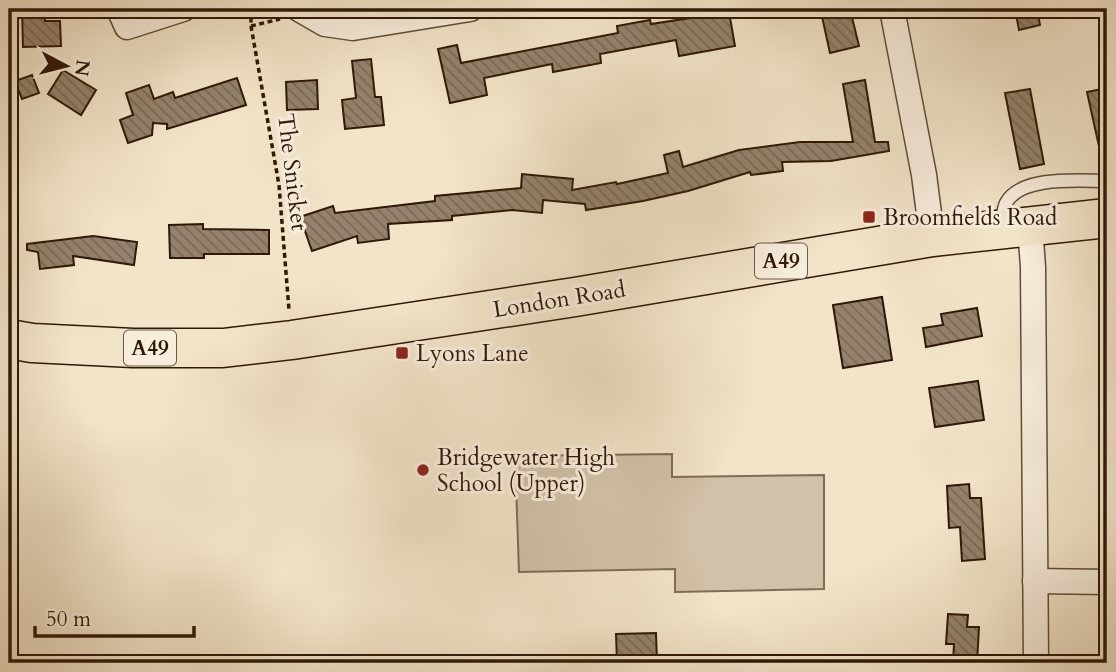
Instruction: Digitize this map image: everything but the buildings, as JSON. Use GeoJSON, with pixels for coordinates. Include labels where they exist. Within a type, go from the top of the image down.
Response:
{"type":"FeatureCollection","features":[{"type":"Feature","properties":{"kind":"highway","name":"London Road"},"geometry":{"type":"LineString","coordinates":[[9,340],[133,348],[223,348],[575,297],[932,237],[1107,218]]}},
{"type":"Feature","properties":{"kind":"street"},"geometry":{"type":"LineString","coordinates":[[119,9],[127,27],[183,9]]}},
{"type":"Feature","properties":{"kind":"street"},"geometry":{"type":"LineString","coordinates":[[299,9],[324,24],[353,29],[470,9]]}},
{"type":"Feature","properties":{"kind":"street"},"geometry":{"type":"LineString","coordinates":[[892,9],[924,175],[932,237]]}},
{"type":"Feature","properties":{"kind":"street"},"geometry":{"type":"LineString","coordinates":[[1015,227],[1033,267],[1036,663]]}},
{"type":"Feature","properties":{"kind":"street"},"geometry":{"type":"LineString","coordinates":[[1035,581],[1107,582]]}},
{"type":"Feature","properties":{"kind":"lane"},"geometry":{"type":"LineString","coordinates":[[1015,227],[1006,204],[1024,187],[1067,181],[1107,181]]}},
{"type":"Feature","properties":{"kind":"path","name":"The Snicket"},"geometry":{"type":"LineString","coordinates":[[251,9],[251,26],[279,185],[292,340]]}},
{"type":"Feature","properties":{"kind":"shaded area"},"geometry":{"type":"Polygon","coordinates":[[[672,454],[672,477],[824,475],[824,589],[675,592],[675,569],[519,572],[515,456],[672,454]]]}},
{"type":"Feature","properties":{"kind":"place","name":"Broomfields Road"},"geometry":{"type":"Point","coordinates":[869,217]}},
{"type":"Feature","properties":{"kind":"place","name":"Lyons Lane"},"geometry":{"type":"Point","coordinates":[402,353]}},
{"type":"Feature","properties":{"kind":"place","name":"Bridgewater High School (Upper)"},"geometry":{"type":"Point","coordinates":[423,470]}}]}
